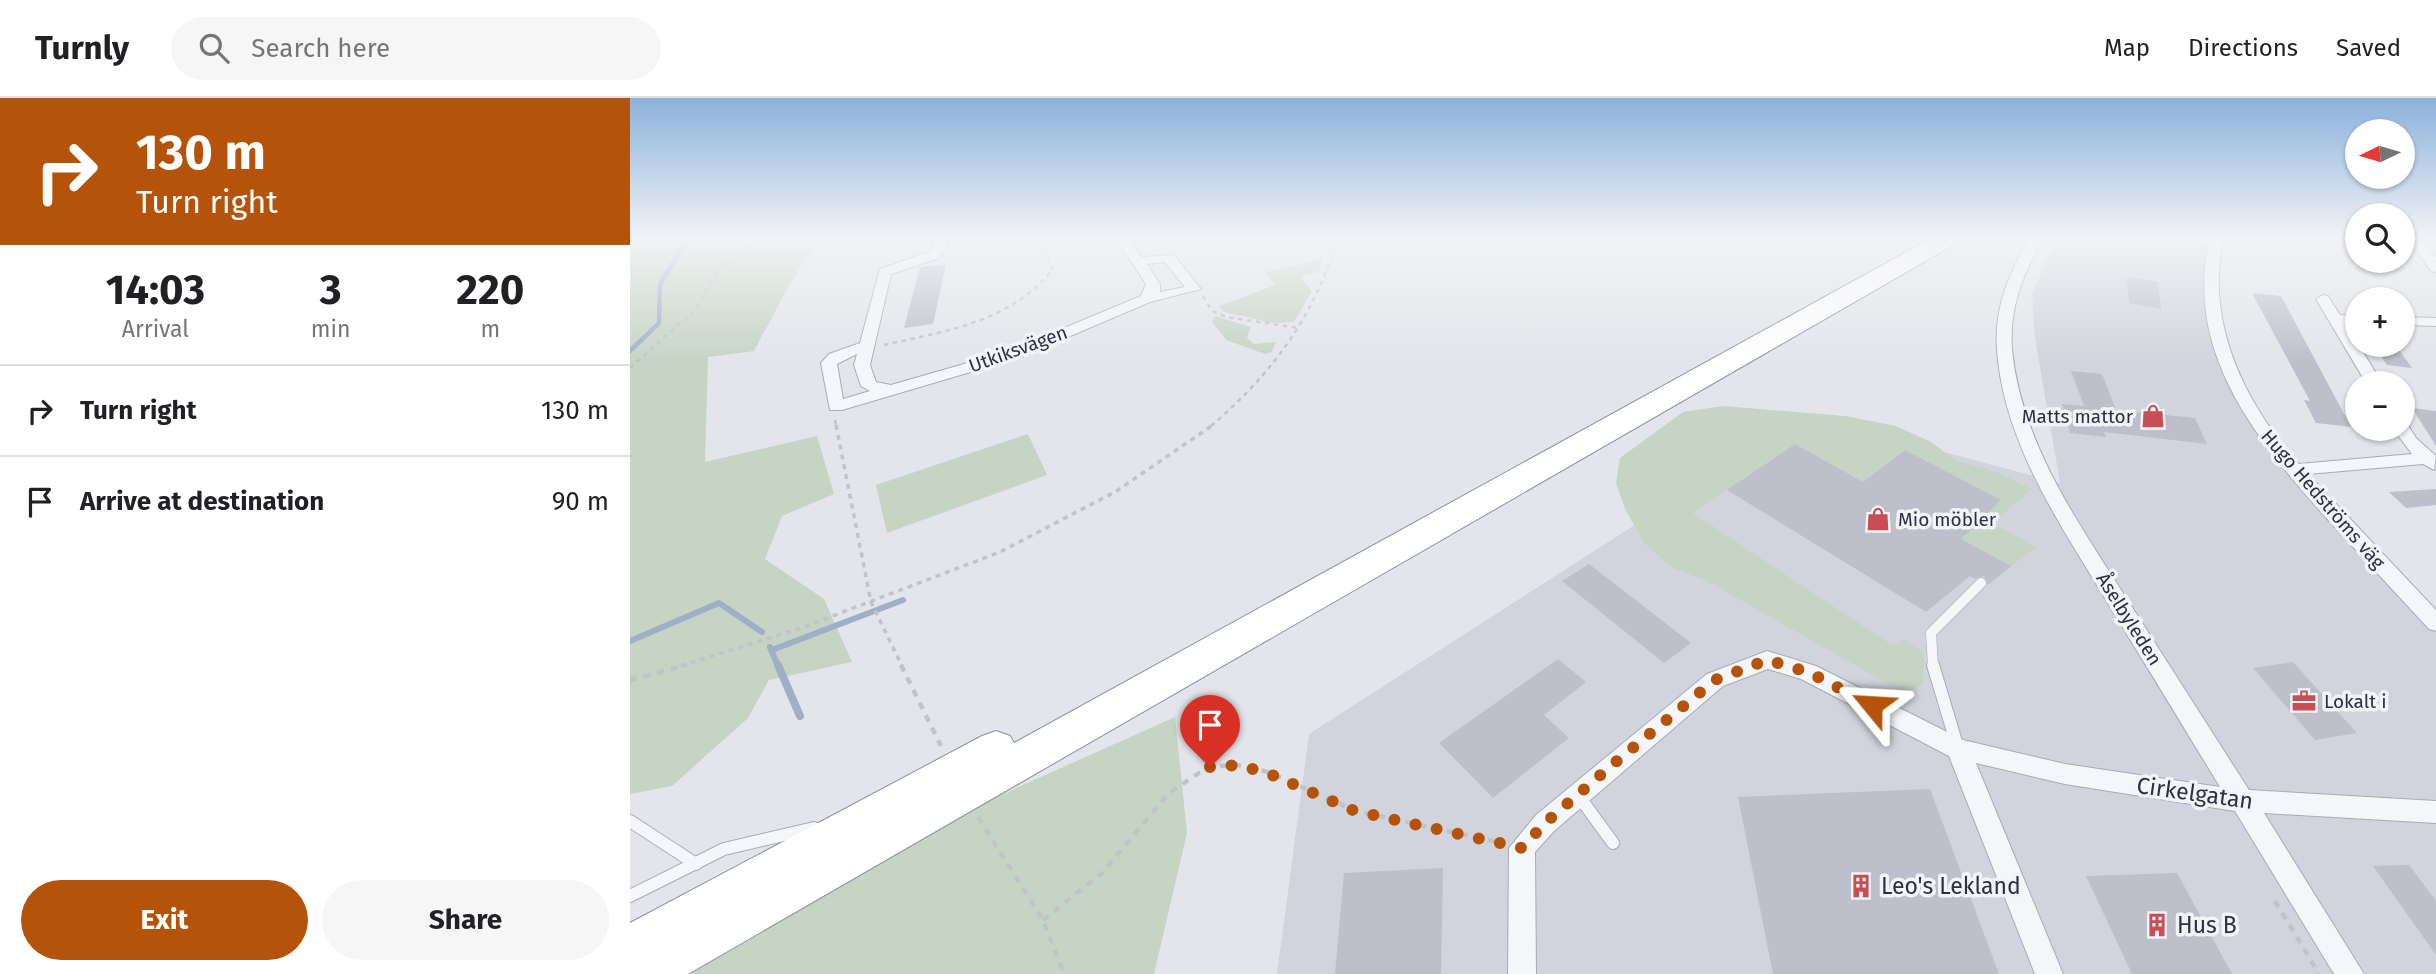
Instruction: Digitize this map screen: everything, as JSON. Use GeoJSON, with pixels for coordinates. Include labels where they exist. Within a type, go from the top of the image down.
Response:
{"type":"FeatureCollection","features":[{"type":"Feature","properties":{"kind":"highway"},"geometry":{"type":"LineString","coordinates":[[630,949],[1848,280]]}},
{"type":"Feature","properties":{"kind":"highway"},"geometry":{"type":"LineString","coordinates":[[641,974],[1874,280]]}},
{"type":"Feature","properties":{"kind":"street"},"geometry":{"type":"LineString","coordinates":[[882,280],[866,348],[848,351],[829,363],[836,406],[892,390]]}},
{"type":"Feature","properties":{"kind":"street"},"geometry":{"type":"LineString","coordinates":[[1146,299],[1153,291],[1150,280]]}},
{"type":"Feature","properties":{"kind":"street"},"geometry":{"type":"LineString","coordinates":[[1146,299],[1194,289],[1188,280]]}},
{"type":"Feature","properties":{"kind":"street","name":"Åselbyleden"},"geometry":{"type":"LineString","coordinates":[[2013,280],[2004,321],[2005,375],[2019,422],[2036,463],[2071,526],[2350,974]]}},
{"type":"Feature","properties":{"kind":"street","name":"Hugo Hedströms väg"},"geometry":{"type":"LineString","coordinates":[[2211,280],[2221,344],[2255,421],[2294,470],[2436,623]]}},
{"type":"Feature","properties":{"kind":"street","name":"Utkiksvägen"},"geometry":{"type":"LineString","coordinates":[[866,348],[862,365],[869,386],[892,390],[1015,354],[1146,299]]}},
{"type":"Feature","properties":{"kind":"street"},"geometry":{"type":"LineString","coordinates":[[2323,299],[2366,371]]}},
{"type":"Feature","properties":{"kind":"street"},"geometry":{"type":"LineString","coordinates":[[2334,319],[2345,319]]}},
{"type":"Feature","properties":{"kind":"street"},"geometry":{"type":"LineString","coordinates":[[2415,321],[2436,322]]}},
{"type":"Feature","properties":{"kind":"street"},"geometry":{"type":"LineString","coordinates":[[2409,441],[2432,462]]}},
{"type":"Feature","properties":{"kind":"street"},"geometry":{"type":"LineString","coordinates":[[2294,470],[2432,462]]}},
{"type":"Feature","properties":{"kind":"street","name":"Cirkelgatan"},"geometry":{"type":"LineString","coordinates":[[1522,848],[1577,795],[1715,680],[1767,660],[1808,672],[1958,749],[2065,774],[2242,801],[2436,812]]}},
{"type":"Feature","properties":{"kind":"street"},"geometry":{"type":"LineString","coordinates":[[1958,749],[2049,974]]}},
{"type":"Feature","properties":{"kind":"street"},"geometry":{"type":"LineString","coordinates":[[1522,848],[1522,974]]}},
{"type":"Feature","properties":{"kind":"lane"},"geometry":{"type":"LineString","coordinates":[[1958,749],[1933,674],[1931,633],[1981,583]]}},
{"type":"Feature","properties":{"kind":"lane"},"geometry":{"type":"LineString","coordinates":[[1577,795],[1613,843]]}},
{"type":"Feature","properties":{"kind":"lane"},"geometry":{"type":"LineString","coordinates":[[630,896],[724,849],[876,814]]}},
{"type":"Feature","properties":{"kind":"lane"},"geometry":{"type":"LineString","coordinates":[[630,821],[695,864]]}},
{"type":"Feature","properties":{"kind":"path"},"geometry":{"type":"LineString","coordinates":[[630,368],[695,310],[713,280]]}},
{"type":"Feature","properties":{"kind":"path"},"geometry":{"type":"LineString","coordinates":[[866,348],[1007,309],[1029,295],[1043,280]]}},
{"type":"Feature","properties":{"kind":"path"},"geometry":{"type":"LineString","coordinates":[[630,680],[792,632],[1012,547],[1144,473],[1210,425],[1266,374],[1298,328],[1323,280]]}},
{"type":"Feature","properties":{"kind":"path"},"geometry":{"type":"LineString","coordinates":[[1194,289],[1200,291],[1212,311],[1226,317],[1298,328]]}},
{"type":"Feature","properties":{"kind":"path"},"geometry":{"type":"LineString","coordinates":[[836,406],[834,413],[871,602],[945,754]]}},
{"type":"Feature","properties":{"kind":"path"},"geometry":{"type":"LineString","coordinates":[[1043,920],[1083,892],[1109,865],[1152,809],[1178,786],[1210,767],[1238,765],[1270,774],[1355,811],[1522,848]]}},
{"type":"Feature","properties":{"kind":"path"},"geometry":{"type":"LineString","coordinates":[[975,811],[1043,920],[1064,974]]}},
{"type":"Feature","properties":{"kind":"shaded area"},"geometry":{"type":"Polygon","coordinates":[[[2038,280],[2219,280],[2221,344],[2255,421],[2436,623],[2436,974],[1277,974],[1309,734],[1806,415],[2060,483],[2035,338],[2032,294],[2038,280]]]}},
{"type":"Feature","properties":{"kind":"green space"},"geometry":{"type":"Polygon","coordinates":[[[630,280],[792,280],[754,351],[708,357],[705,462],[817,436],[834,494],[782,516],[765,559],[824,599],[852,662],[769,680],[748,718],[672,786],[630,794],[630,280]]]}},
{"type":"Feature","properties":{"kind":"green space"},"geometry":{"type":"Polygon","coordinates":[[[1271,280],[1302,280],[1312,291],[1294,322],[1273,323],[1224,312],[1219,306],[1275,285],[1271,280]]]}},
{"type":"Feature","properties":{"kind":"green space"},"geometry":{"type":"Polygon","coordinates":[[[1215,316],[1251,327],[1247,338],[1254,344],[1276,342],[1272,352],[1265,354],[1226,340],[1212,322],[1215,316]]]}},
{"type":"Feature","properties":{"kind":"green space"},"geometry":{"type":"Polygon","coordinates":[[[1723,406],[1845,416],[1896,426],[1931,442],[1955,460],[1996,472],[2032,489],[1992,523],[2037,547],[2011,566],[1961,539],[2001,500],[1905,451],[1863,482],[1795,444],[1693,513],[1893,646],[1904,639],[1924,653],[1923,684],[1906,694],[1705,580],[1673,568],[1645,544],[1625,509],[1616,483],[1620,458],[1683,412],[1723,406]]]}},
{"type":"Feature","properties":{"kind":"green space"},"geometry":{"type":"Polygon","coordinates":[[[1028,434],[1047,475],[887,533],[876,485],[1028,434]]]}},
{"type":"Feature","properties":{"kind":"green space"},"geometry":{"type":"Polygon","coordinates":[[[1175,717],[1187,833],[1154,974],[683,974],[996,797],[1175,717]]]}},
{"type":"Feature","properties":{"kind":"building"},"geometry":{"type":"Polygon","coordinates":[[[917,280],[943,280],[933,324],[904,328],[917,280]]]}},
{"type":"Feature","properties":{"kind":"building"},"geometry":{"type":"Polygon","coordinates":[[[2127,280],[2158,282],[2161,309],[2129,303],[2127,280]]]}},
{"type":"Feature","properties":{"kind":"building"},"geometry":{"type":"Polygon","coordinates":[[[2252,293],[2281,296],[2345,416],[2345,426],[2316,423],[2304,400],[2310,401],[2252,293]]]}},
{"type":"Feature","properties":{"kind":"building"},"geometry":{"type":"Polygon","coordinates":[[[2381,357],[2404,357],[2412,368],[2387,365],[2381,357]]]}},
{"type":"Feature","properties":{"kind":"building"},"geometry":{"type":"Polygon","coordinates":[[[2071,371],[2102,374],[2116,410],[2195,418],[2207,444],[2104,432],[2106,437],[2070,433],[2062,404],[2084,406],[2071,371]]]}},
{"type":"Feature","properties":{"kind":"building"},"geometry":{"type":"Polygon","coordinates":[[[2415,408],[2436,411],[2436,446],[2415,413],[2415,408]]]}},
{"type":"Feature","properties":{"kind":"building","name":"Mio möbler"},"geometry":{"type":"Polygon","coordinates":[[[1795,444],[1863,482],[1905,450],[2001,500],[1961,539],[2011,566],[1988,585],[1984,576],[1975,579],[1970,576],[1926,612],[1727,490],[1795,444]]]}},
{"type":"Feature","properties":{"kind":"building"},"geometry":{"type":"Polygon","coordinates":[[[2436,489],[2436,505],[2406,508],[2389,492],[2436,489]]]}},
{"type":"Feature","properties":{"kind":"building"},"geometry":{"type":"Polygon","coordinates":[[[1589,564],[1691,643],[1664,663],[1562,581],[1589,564]]]}},
{"type":"Feature","properties":{"kind":"building"},"geometry":{"type":"Polygon","coordinates":[[[1558,659],[1586,682],[1544,715],[1569,738],[1493,798],[1439,743],[1558,659]]]}},
{"type":"Feature","properties":{"kind":"building","name":"Lokalt i"},"geometry":{"type":"Polygon","coordinates":[[[2293,662],[2357,733],[2315,740],[2253,668],[2293,662]]]}},
{"type":"Feature","properties":{"kind":"building","name":"Leo's Lekland"},"geometry":{"type":"Polygon","coordinates":[[[1930,789],[1999,974],[1773,974],[1738,797],[1930,789]]]}},
{"type":"Feature","properties":{"kind":"building"},"geometry":{"type":"Polygon","coordinates":[[[2409,865],[2436,901],[2436,955],[2373,866],[2409,865]]]}},
{"type":"Feature","properties":{"kind":"building"},"geometry":{"type":"Polygon","coordinates":[[[1443,868],[1441,974],[1335,974],[1344,873],[1443,868]]]}},
{"type":"Feature","properties":{"kind":"building","name":"Hus B"},"geometry":{"type":"Polygon","coordinates":[[[2177,873],[2232,974],[2132,974],[2086,876],[2177,873]]]}},
{"type":"Feature","properties":{"kind":"waterway"},"geometry":{"type":"LineString","coordinates":[[630,351],[659,323],[660,284],[663,280]]}},
{"type":"Feature","properties":{"kind":"waterway"},"geometry":{"type":"LineString","coordinates":[[772,650],[903,600]]}},
{"type":"Feature","properties":{"kind":"waterway"},"geometry":{"type":"LineString","coordinates":[[630,641],[719,603],[762,632]]}},
{"type":"Feature","properties":{"kind":"waterway"},"geometry":{"type":"LineString","coordinates":[[770,647],[778,666]]}},
{"type":"Feature","properties":{"kind":"waterway"},"geometry":{"type":"LineString","coordinates":[[778,665],[800,716]]}},
{"type":"Feature","properties":{"kind":"place","name":"Matts mattor"},"geometry":{"type":"Point","coordinates":[2153,416]}},
{"type":"Feature","properties":{"kind":"place","name":"Mio möbler"},"geometry":{"type":"Point","coordinates":[1878,519]}},
{"type":"Feature","properties":{"kind":"place","name":"Lokalt i"},"geometry":{"type":"Point","coordinates":[2304,701]}},
{"type":"Feature","properties":{"kind":"place","name":"Leo's Lekland"},"geometry":{"type":"Point","coordinates":[1861,886]}},
{"type":"Feature","properties":{"kind":"place","name":"Hus B"},"geometry":{"type":"Point","coordinates":[2157,925]}},
{"type":"Feature","properties":{"kind":"route"},"geometry":{"type":"LineString","coordinates":[[1210,767],[1238,765],[1270,774],[1317,797],[1355,811],[1522,848],[1545,823],[1715,680],[1767,660],[1808,672],[1872,705]]}}]}
